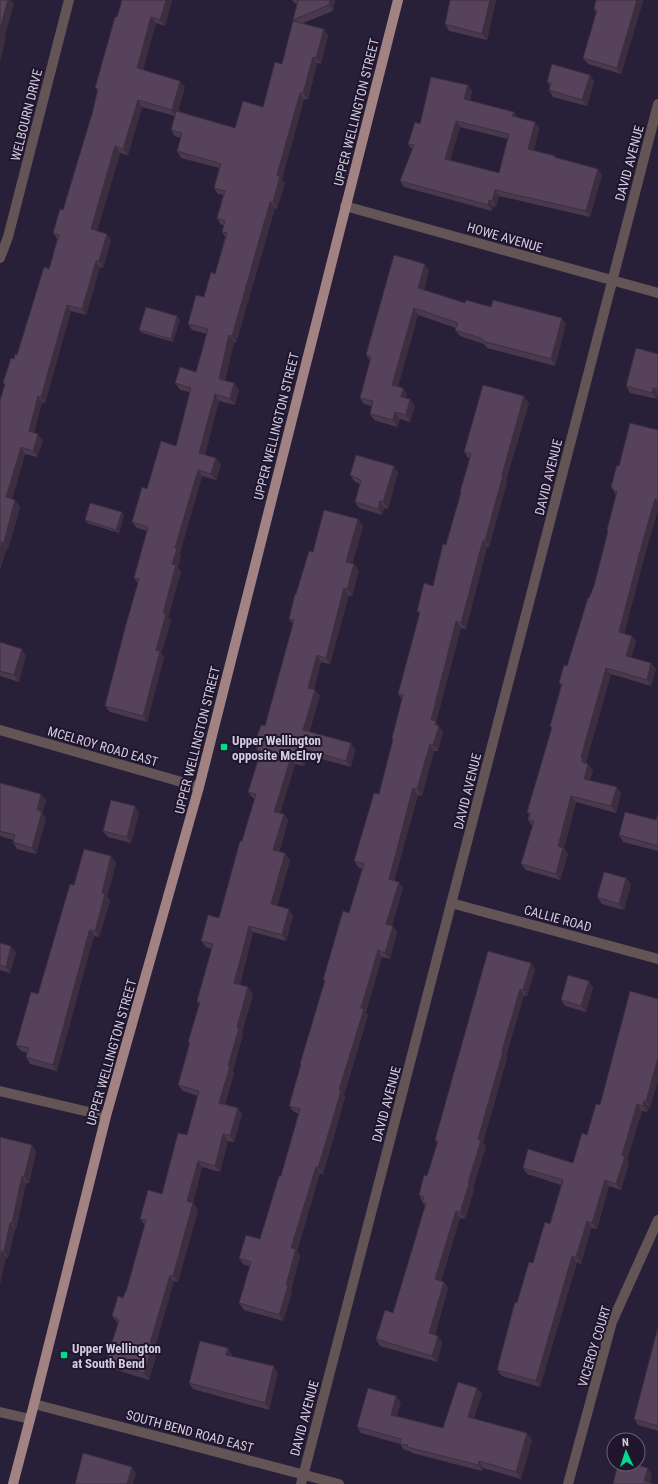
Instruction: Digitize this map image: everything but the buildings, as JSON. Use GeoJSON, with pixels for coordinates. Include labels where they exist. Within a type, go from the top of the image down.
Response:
{"type":"FeatureCollection","features":[{"type":"Feature","properties":{"kind":"main road","name":"UPPER WELLINGTON STREET"},"geometry":{"type":"LineString","coordinates":[[13,1484],[106,1116],[199,787],[398,0]]}},
{"type":"Feature","properties":{"kind":"street","name":"WELBOURN DRIVE"},"geometry":{"type":"LineString","coordinates":[[0,258],[8,237],[69,0]]}},
{"type":"Feature","properties":{"kind":"street","name":"DAVID AVENUE"},"geometry":{"type":"LineString","coordinates":[[302,1479],[658,104]]}},
{"type":"Feature","properties":{"kind":"street","name":"HOWE AVENUE"},"geometry":{"type":"LineString","coordinates":[[345,206],[658,293]]}},
{"type":"Feature","properties":{"kind":"street","name":"MCELROY ROAD EAST"},"geometry":{"type":"LineString","coordinates":[[0,730],[199,787]]}},
{"type":"Feature","properties":{"kind":"street","name":"CALLIE ROAD"},"geometry":{"type":"LineString","coordinates":[[451,903],[658,959]]}},
{"type":"Feature","properties":{"kind":"street"},"geometry":{"type":"LineString","coordinates":[[0,1091],[106,1116]]}},
{"type":"Feature","properties":{"kind":"street","name":"VICEROY COURT"},"geometry":{"type":"LineString","coordinates":[[568,1484],[612,1322],[658,1220]]}},
{"type":"Feature","properties":{"kind":"street","name":"SOUTH BEND ROAD EAST"},"geometry":{"type":"LineString","coordinates":[[34,1404],[302,1479],[339,1484]]}},
{"type":"Feature","properties":{"kind":"street"},"geometry":{"type":"LineString","coordinates":[[0,1412],[30,1419]]}},
{"type":"Feature","properties":{"kind":"place","name":"Upper Wellington opposite McElroy"},"geometry":{"type":"Point","coordinates":[224,747]}},
{"type":"Feature","properties":{"kind":"place","name":"Upper Wellington at South Bend"},"geometry":{"type":"Point","coordinates":[64,1355]}}]}
